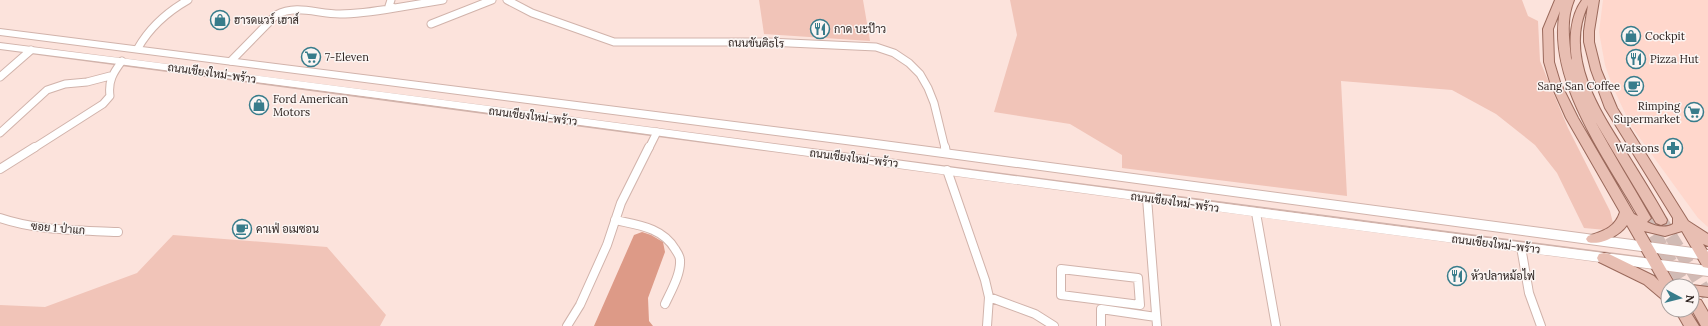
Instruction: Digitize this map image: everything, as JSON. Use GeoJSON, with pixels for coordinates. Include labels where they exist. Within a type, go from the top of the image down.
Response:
{"type":"FeatureCollection","features":[{"type":"Feature","properties":{"kind":"main road"},"geometry":{"type":"LineString","coordinates":[[1560,0],[1548,29],[1549,62],[1553,75],[1563,101],[1572,118],[1664,278]]}},
{"type":"Feature","properties":{"kind":"main road"},"geometry":{"type":"LineString","coordinates":[[1569,0],[1566,6],[1563,29],[1567,66],[1572,85],[1588,120],[1645,218]]}},
{"type":"Feature","properties":{"kind":"main road"},"geometry":{"type":"LineString","coordinates":[[1587,0],[1580,10],[1575,32],[1578,69],[1601,122],[1661,220]]}},
{"type":"Feature","properties":{"kind":"main road"},"geometry":{"type":"LineString","coordinates":[[1594,0],[1589,31],[1589,42],[1604,93],[1619,124],[1679,219],[1706,258]]}},
{"type":"Feature","properties":{"kind":"main road","name":"ถนนเชียงใหม่-พร้าว"},"geometry":{"type":"LineString","coordinates":[[0,32],[138,48],[946,153],[1645,246],[1706,258]]}},
{"type":"Feature","properties":{"kind":"main road","name":"ถนนเชียงใหม่-พร้าว"},"geometry":{"type":"LineString","coordinates":[[0,46],[947,170],[1256,213],[1708,271]]}},
{"type":"Feature","properties":{"kind":"main road"},"geometry":{"type":"LineString","coordinates":[[122,61],[138,48]]}},
{"type":"Feature","properties":{"kind":"main road"},"geometry":{"type":"LineString","coordinates":[[946,153],[947,170]]}},
{"type":"Feature","properties":{"kind":"main road"},"geometry":{"type":"LineString","coordinates":[[1626,213],[1639,223],[1661,231],[1677,228],[1679,219]]}},
{"type":"Feature","properties":{"kind":"main road"},"geometry":{"type":"LineString","coordinates":[[1593,239],[1609,235],[1618,228],[1625,219],[1626,213]]}},
{"type":"Feature","properties":{"kind":"main road"},"geometry":{"type":"LineString","coordinates":[[1679,219],[1708,241]]}},
{"type":"Feature","properties":{"kind":"main road"},"geometry":{"type":"LineString","coordinates":[[1604,258],[1649,280],[1660,289]]}},
{"type":"Feature","properties":{"kind":"main road"},"geometry":{"type":"LineString","coordinates":[[1700,311],[1708,325]]}},
{"type":"Feature","properties":{"kind":"street"},"geometry":{"type":"LineString","coordinates":[[138,48],[148,31],[158,21],[188,0]]}},
{"type":"Feature","properties":{"kind":"street"},"geometry":{"type":"LineString","coordinates":[[391,0],[389,6],[395,8]]}},
{"type":"Feature","properties":{"kind":"street"},"geometry":{"type":"LineString","coordinates":[[231,61],[276,15],[284,11],[296,9],[330,14],[362,12],[443,0]]}},
{"type":"Feature","properties":{"kind":"street"},"geometry":{"type":"LineString","coordinates":[[431,24],[492,0]]}},
{"type":"Feature","properties":{"kind":"street","name":"ถนนขันติธโร"},"geometry":{"type":"LineString","coordinates":[[507,0],[532,13],[614,42],[768,42],[876,48],[887,50],[907,62],[920,74],[929,88],[935,102],[946,153]]}},
{"type":"Feature","properties":{"kind":"street"},"geometry":{"type":"LineString","coordinates":[[0,77],[31,50]]}},
{"type":"Feature","properties":{"kind":"street"},"geometry":{"type":"LineString","coordinates":[[0,169],[103,104],[110,96],[110,76],[122,61]]}},
{"type":"Feature","properties":{"kind":"street"},"geometry":{"type":"LineString","coordinates":[[0,133],[47,90],[110,76]]}},
{"type":"Feature","properties":{"kind":"street"},"geometry":{"type":"LineString","coordinates":[[567,326],[580,305],[607,245],[621,203],[657,132]]}},
{"type":"Feature","properties":{"kind":"street"},"geometry":{"type":"LineString","coordinates":[[947,170],[985,280],[989,297],[987,326]]}},
{"type":"Feature","properties":{"kind":"street"},"geometry":{"type":"LineString","coordinates":[[1101,326],[1101,309],[1157,322],[1147,198]]}},
{"type":"Feature","properties":{"kind":"street"},"geometry":{"type":"LineString","coordinates":[[1256,213],[1276,326]]}},
{"type":"Feature","properties":{"kind":"street","name":"ซอย 1 ป่าแก"},"geometry":{"type":"LineString","coordinates":[[0,218],[18,224],[37,227],[118,232]]}},
{"type":"Feature","properties":{"kind":"street"},"geometry":{"type":"LineString","coordinates":[[615,220],[653,229],[663,234],[675,248],[680,259],[676,276],[666,304]]}},
{"type":"Feature","properties":{"kind":"street"},"geometry":{"type":"LineString","coordinates":[[1521,247],[1529,293],[1541,326]]}},
{"type":"Feature","properties":{"kind":"street"},"geometry":{"type":"LineString","coordinates":[[1138,278],[1140,305],[1061,295],[1061,269],[1138,278],[1154,280]]}},
{"type":"Feature","properties":{"kind":"street"},"geometry":{"type":"LineString","coordinates":[[989,297],[1034,314],[1054,326]]}},
{"type":"Feature","properties":{"kind":"shaded area"},"geometry":{"type":"Polygon","coordinates":[[[759,0],[863,0],[870,41],[764,34],[759,0]]]}},
{"type":"Feature","properties":{"kind":"shaded area"},"geometry":{"type":"Polygon","coordinates":[[[1010,0],[1522,0],[1528,16],[1538,21],[1540,61],[1568,128],[1610,211],[1613,223],[1606,230],[1584,228],[1557,173],[1535,145],[1496,114],[1452,90],[1341,81],[1347,196],[1122,168],[1122,155],[1070,124],[994,112],[1017,35],[1010,0]]]}},
{"type":"Feature","properties":{"kind":"shaded area"},"geometry":{"type":"Polygon","coordinates":[[[1603,0],[1708,0],[1708,227],[1698,218],[1631,126],[1612,85],[1605,65],[1599,32],[1603,0]]]}},
{"type":"Feature","properties":{"kind":"shaded area"},"geometry":{"type":"Polygon","coordinates":[[[642,232],[663,242],[665,252],[648,298],[649,321],[653,326],[594,326],[634,235],[642,232]]]}},
{"type":"Feature","properties":{"kind":"shaded area"},"geometry":{"type":"Polygon","coordinates":[[[173,235],[327,247],[386,315],[380,326],[0,326],[0,305],[45,307],[137,273],[173,235]]]}},
{"type":"Feature","properties":{"kind":"tunnel"},"geometry":{"type":"LineString","coordinates":[[1645,218],[1680,278]]}},
{"type":"Feature","properties":{"kind":"tunnel"},"geometry":{"type":"LineString","coordinates":[[1661,220],[1708,296]]}},
{"type":"Feature","properties":{"kind":"place","name":"ฮารดแวร์ เฮาส์"},"geometry":{"type":"Point","coordinates":[220,20]}},
{"type":"Feature","properties":{"kind":"place","name":"กาด บะป๊าว"},"geometry":{"type":"Point","coordinates":[820,29]}},
{"type":"Feature","properties":{"kind":"place","name":"Cockpit"},"geometry":{"type":"Point","coordinates":[1631,36]}},
{"type":"Feature","properties":{"kind":"place","name":"7-Eleven"},"geometry":{"type":"Point","coordinates":[311,57]}},
{"type":"Feature","properties":{"kind":"place","name":"Pizza Hut"},"geometry":{"type":"Point","coordinates":[1636,59]}},
{"type":"Feature","properties":{"kind":"place","name":"Sang San Coffee"},"geometry":{"type":"Point","coordinates":[1634,86]}},
{"type":"Feature","properties":{"kind":"place","name":"Ford American Motors"},"geometry":{"type":"Point","coordinates":[259,105]}},
{"type":"Feature","properties":{"kind":"place","name":"Rimping Supermarket"},"geometry":{"type":"Point","coordinates":[1694,112]}},
{"type":"Feature","properties":{"kind":"place","name":"Watsons"},"geometry":{"type":"Point","coordinates":[1673,148]}},
{"type":"Feature","properties":{"kind":"place","name":"คาเฟ่ อเมซอน"},"geometry":{"type":"Point","coordinates":[242,229]}},
{"type":"Feature","properties":{"kind":"place","name":"หัวปลาหม้อไฟ"},"geometry":{"type":"Point","coordinates":[1457,276]}}]}
